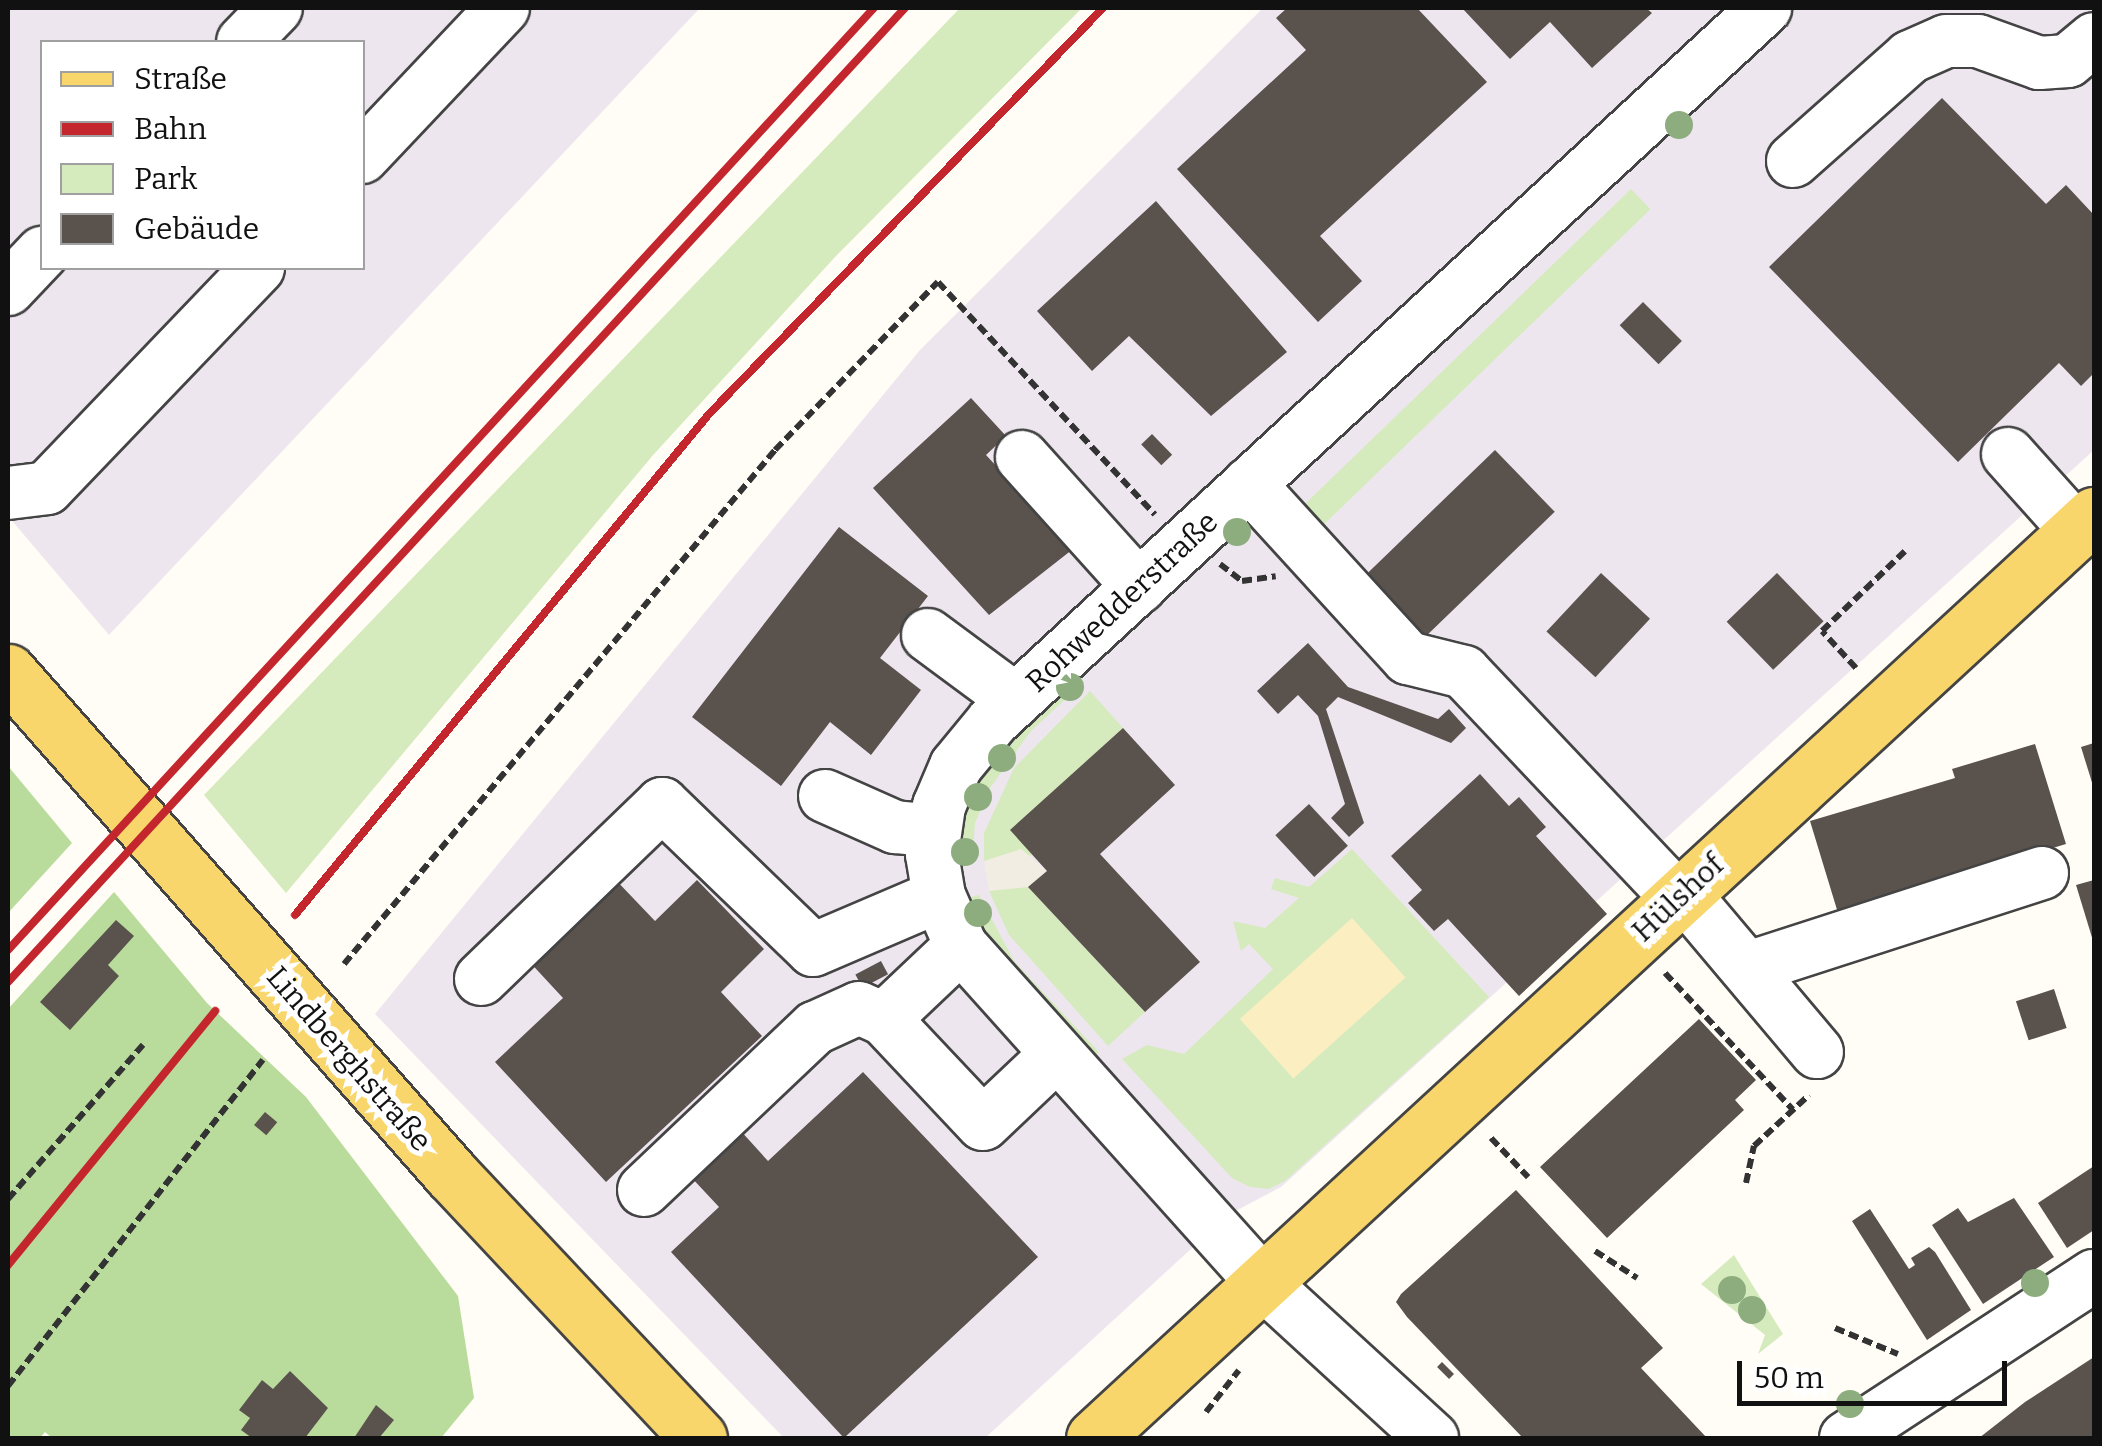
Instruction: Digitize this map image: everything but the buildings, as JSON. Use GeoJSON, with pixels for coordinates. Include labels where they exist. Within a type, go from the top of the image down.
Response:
{"type":"FeatureCollection","features":[{"type":"Feature","properties":{"kind":"main road","name":"Hülshof"},"geometry":{"type":"LineString","coordinates":[[1094,1438],[2086,523]]}},
{"type":"Feature","properties":{"kind":"main road","name":"Lindberghstraße"},"geometry":{"type":"LineString","coordinates":[[8,672],[451,1174],[698,1438]]}},
{"type":"Feature","properties":{"kind":"street"},"geometry":{"type":"LineString","coordinates":[[245,40],[276,8]]}},
{"type":"Feature","properties":{"kind":"street"},"geometry":{"type":"LineString","coordinates":[[365,154],[503,8]]}},
{"type":"Feature","properties":{"kind":"street","name":"Rohwedderstraße"},"geometry":{"type":"LineString","coordinates":[[1432,1438],[1264,1284],[1055,1056],[961,946],[939,896],[935,831],[956,766],[1016,700],[1753,11]]}},
{"type":"Feature","properties":{"kind":"street"},"geometry":{"type":"LineString","coordinates":[[1793,161],[1910,57],[1946,40],[1978,41],[2039,63],[2068,60],[2094,39]]}},
{"type":"Feature","properties":{"kind":"street"},"geometry":{"type":"LineString","coordinates":[[8,290],[40,255]]}},
{"type":"Feature","properties":{"kind":"street"},"geometry":{"type":"LineString","coordinates":[[8,493],[47,488],[256,270]]}},
{"type":"Feature","properties":{"kind":"street"},"geometry":{"type":"LineString","coordinates":[[2008,454],[2086,523]]}},
{"type":"Feature","properties":{"kind":"street"},"geometry":{"type":"LineString","coordinates":[[1022,457],[1139,587]]}},
{"type":"Feature","properties":{"kind":"street"},"geometry":{"type":"LineString","coordinates":[[1250,484],[1408,658],[1464,672],[1748,968],[1817,1052]]}},
{"type":"Feature","properties":{"kind":"street"},"geometry":{"type":"LineString","coordinates":[[928,635],[1016,700]]}},
{"type":"Feature","properties":{"kind":"street"},"geometry":{"type":"LineString","coordinates":[[825,796],[895,827],[935,831]]}},
{"type":"Feature","properties":{"kind":"street"},"geometry":{"type":"LineString","coordinates":[[481,979],[662,804],[814,950],[939,896]]}},
{"type":"Feature","properties":{"kind":"street"},"geometry":{"type":"LineString","coordinates":[[1748,968],[2042,873]]}},
{"type":"Feature","properties":{"kind":"street"},"geometry":{"type":"LineString","coordinates":[[884,1019],[961,946]]}},
{"type":"Feature","properties":{"kind":"street"},"geometry":{"type":"LineString","coordinates":[[644,1190],[815,1028],[859,1008],[884,1019],[983,1124],[1055,1056]]}},
{"type":"Feature","properties":{"kind":"street"},"geometry":{"type":"LineString","coordinates":[[1846,1438],[2094,1276]]}},
{"type":"Feature","properties":{"kind":"path"},"geometry":{"type":"LineString","coordinates":[[344,964],[775,450],[938,282],[1184,546]]}},
{"type":"Feature","properties":{"kind":"path"},"geometry":{"type":"LineString","coordinates":[[1856,668],[1822,631],[1905,551]]}},
{"type":"Feature","properties":{"kind":"path"},"geometry":{"type":"LineString","coordinates":[[1665,973],[1793,1110]]}},
{"type":"Feature","properties":{"kind":"path"},"geometry":{"type":"LineString","coordinates":[[8,1199],[143,1045]]}},
{"type":"Feature","properties":{"kind":"path"},"geometry":{"type":"LineString","coordinates":[[1746,1183],[1754,1146],[1834,1072],[1817,1052]]}},
{"type":"Feature","properties":{"kind":"path"},"geometry":{"type":"LineString","coordinates":[[8,1386],[263,1060]]}},
{"type":"Feature","properties":{"kind":"path"},"geometry":{"type":"LineString","coordinates":[[1491,1138],[1528,1178]]}},
{"type":"Feature","properties":{"kind":"path"},"geometry":{"type":"LineString","coordinates":[[1595,1251],[1637,1278]]}},
{"type":"Feature","properties":{"kind":"path"},"geometry":{"type":"LineString","coordinates":[[1834,1328],[1906,1358]]}},
{"type":"Feature","properties":{"kind":"shaded area"},"geometry":{"type":"Polygon","coordinates":[[[8,8],[700,8],[109,635],[8,516],[8,8]]]}},
{"type":"Feature","properties":{"kind":"shaded area"},"geometry":{"type":"Polygon","coordinates":[[[1263,8],[2094,8],[2094,450],[1281,1187],[1228,1215],[985,1438],[784,1438],[375,1014],[920,350],[1263,8]]]}},
{"type":"Feature","properties":{"kind":"shaded area"},"geometry":{"type":"Polygon","coordinates":[[[1021,849],[1047,871],[1028,887],[989,891],[984,861],[1021,849]]]}},
{"type":"Feature","properties":{"kind":"green space"},"geometry":{"type":"Polygon","coordinates":[[[960,8],[1082,8],[836,256],[654,454],[286,893],[204,795],[960,8]]]}},
{"type":"Feature","properties":{"kind":"green space"},"geometry":{"type":"Polygon","coordinates":[[[1631,189],[1650,209],[1318,530],[1299,510],[1631,189]]]}},
{"type":"Feature","properties":{"kind":"green space"},"geometry":{"type":"Polygon","coordinates":[[[1075,675],[1083,683],[1031,731],[990,788],[975,823],[972,864],[960,868],[964,821],[976,787],[1000,749],[1075,675]]]}},
{"type":"Feature","properties":{"kind":"green space"},"geometry":{"type":"Polygon","coordinates":[[[1090,691],[1123,728],[1011,830],[1033,855],[984,861],[984,833],[1014,768],[1090,691]]]}},
{"type":"Feature","properties":{"kind":"green space"},"geometry":{"type":"Polygon","coordinates":[[[8,766],[72,843],[8,913],[8,766]]]}},
{"type":"Feature","properties":{"kind":"green space"},"geometry":{"type":"Polygon","coordinates":[[[1352,849],[1489,997],[1285,1181],[1269,1189],[1250,1187],[1232,1178],[1122,1059],[1147,1045],[1184,1054],[1273,969],[1249,944],[1241,951],[1233,921],[1265,928],[1299,898],[1271,889],[1275,878],[1309,887],[1352,849]]]}},
{"type":"Feature","properties":{"kind":"green space"},"geometry":{"type":"Polygon","coordinates":[[[1008,885],[1028,887],[1145,1012],[1108,1046],[1009,935],[989,891],[1008,885]]]}},
{"type":"Feature","properties":{"kind":"green space"},"geometry":{"type":"Polygon","coordinates":[[[114,892],[207,1003],[306,1097],[458,1296],[474,1398],[441,1438],[52,1438],[45,1432],[40,1438],[8,1438],[8,1009],[114,892]]]}},
{"type":"Feature","properties":{"kind":"green space"},"geometry":{"type":"Polygon","coordinates":[[[979,895],[1014,961],[1099,1052],[1090,1062],[978,927],[967,898],[979,895]]]}},
{"type":"Feature","properties":{"kind":"green space"},"geometry":{"type":"Polygon","coordinates":[[[1734,1255],[1783,1334],[1758,1354],[1765,1335],[1701,1284],[1734,1255]]]}},
{"type":"Feature","properties":{"kind":"sand"},"geometry":{"type":"Polygon","coordinates":[[[1352,918],[1406,977],[1293,1078],[1240,1019],[1352,918]]]}},
{"type":"Feature","properties":{"kind":"railway"},"geometry":{"type":"LineString","coordinates":[[8,950],[874,8]]}},
{"type":"Feature","properties":{"kind":"railway"},"geometry":{"type":"LineString","coordinates":[[8,982],[905,8]]}},
{"type":"Feature","properties":{"kind":"railway"},"geometry":{"type":"LineString","coordinates":[[295,915],[709,414],[1103,8]]}},
{"type":"Feature","properties":{"kind":"railway"},"geometry":{"type":"LineString","coordinates":[[8,1265],[215,1011]]}}]}
